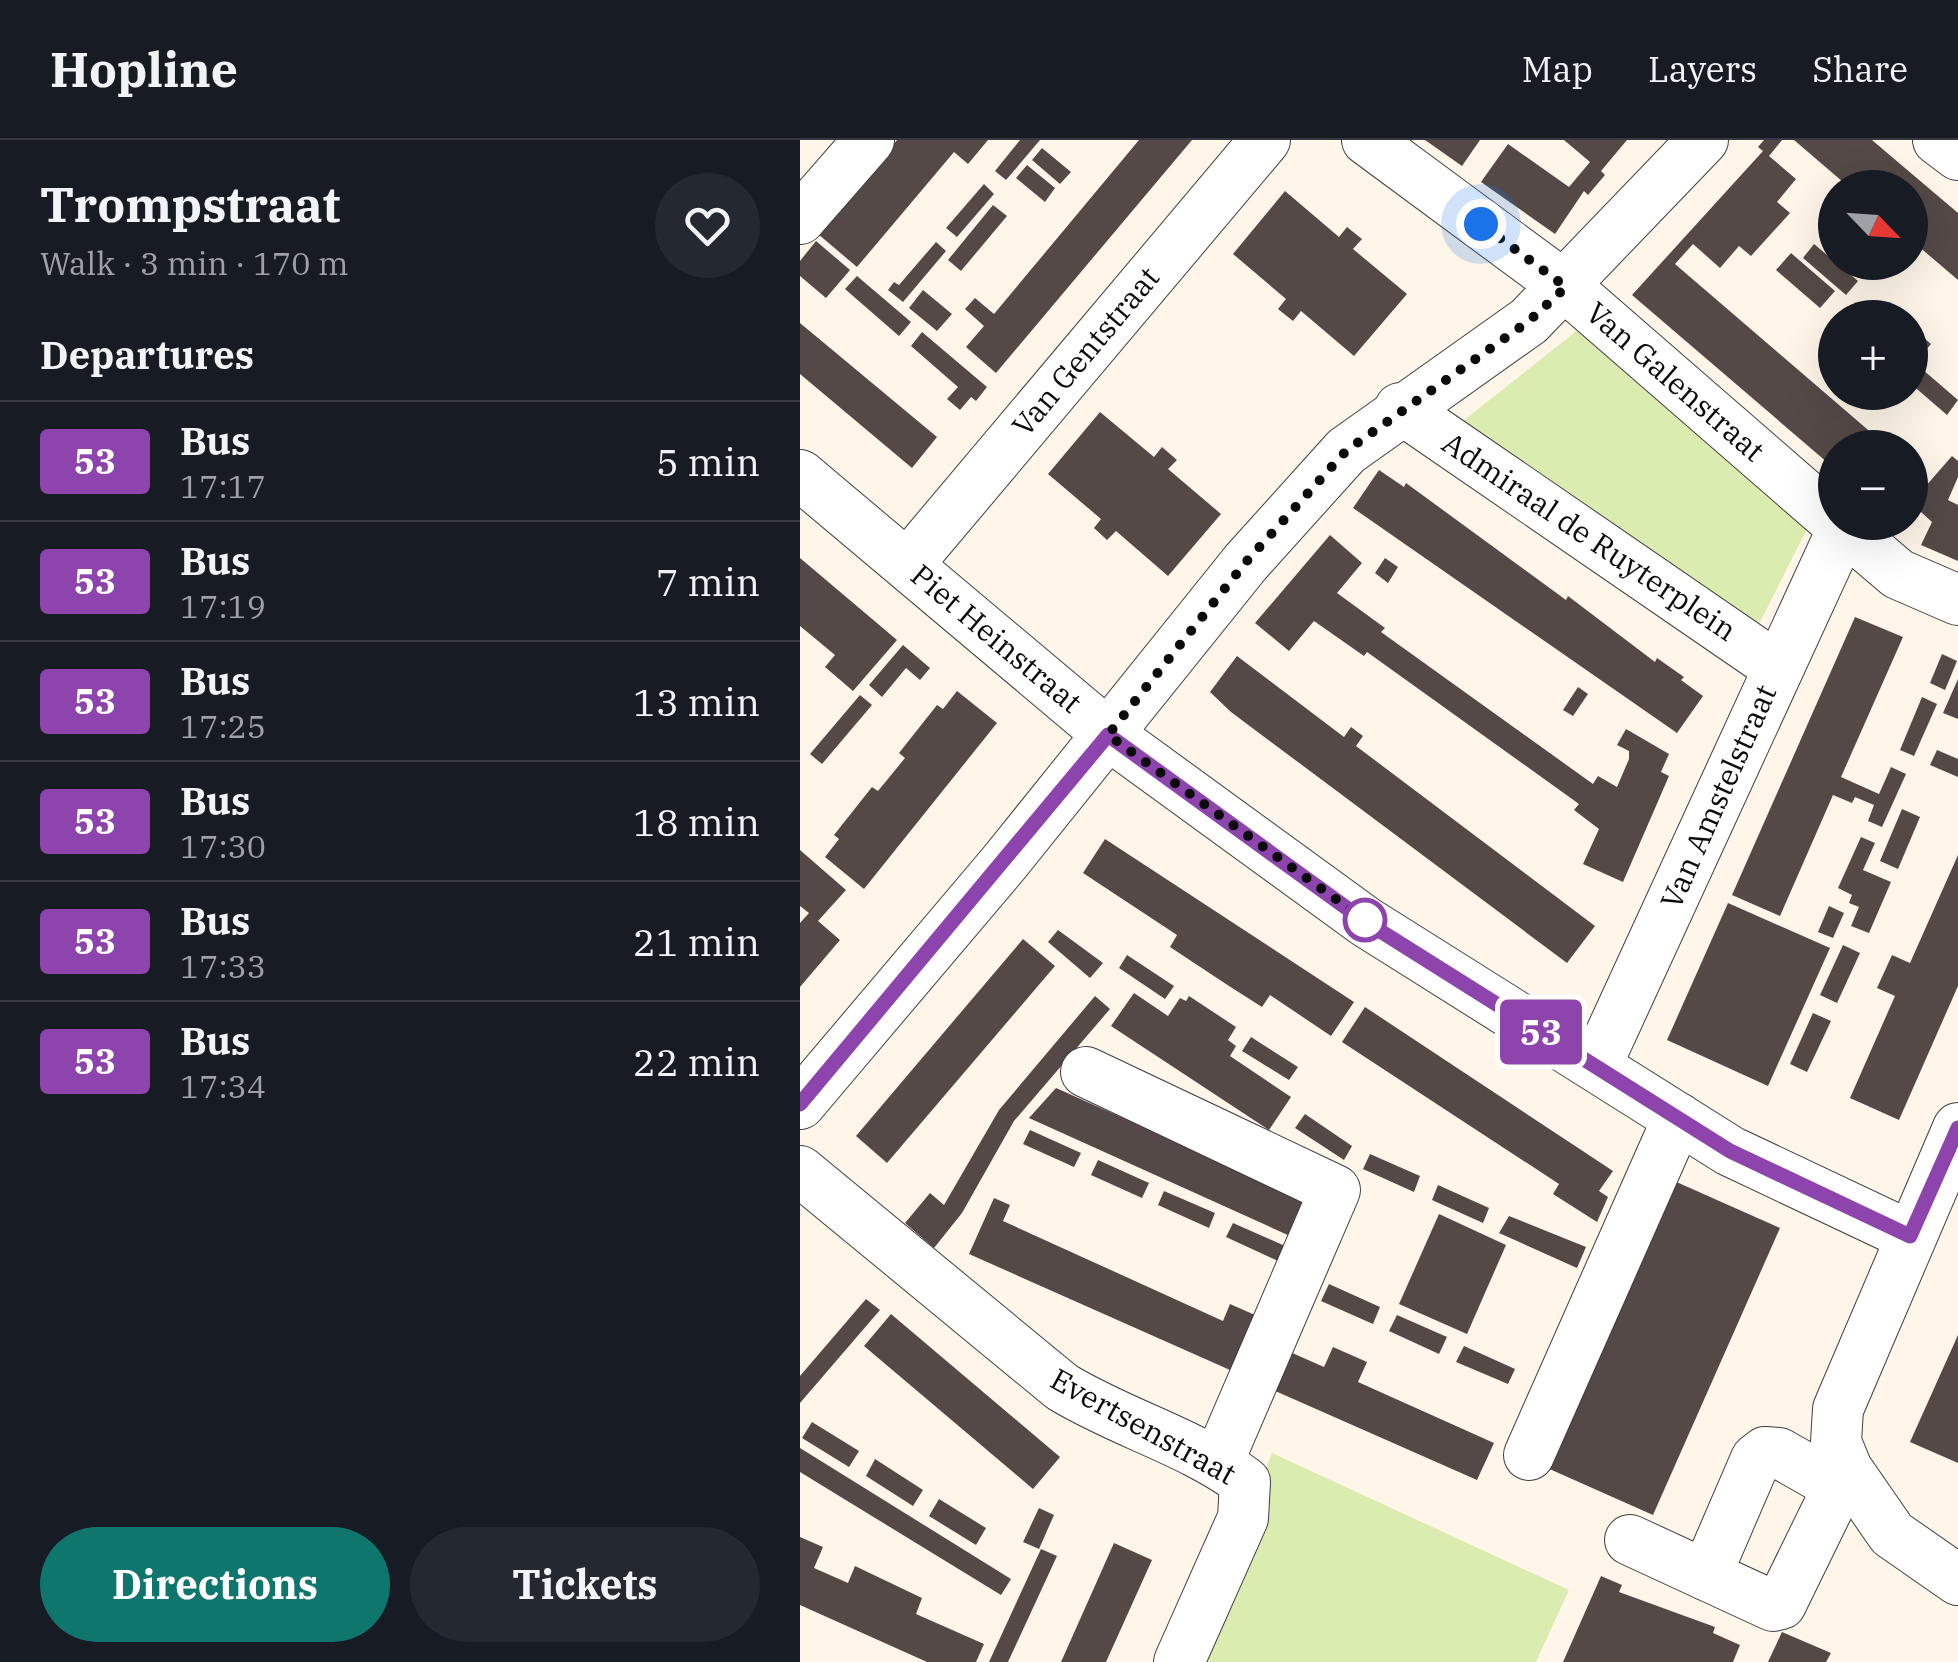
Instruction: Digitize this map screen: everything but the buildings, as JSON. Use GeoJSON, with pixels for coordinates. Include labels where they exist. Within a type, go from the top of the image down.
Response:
{"type":"FeatureCollection","features":[{"type":"Feature","properties":{"kind":"street"},"geometry":{"type":"LineString","coordinates":[[800,218],[870,140]]}},
{"type":"Feature","properties":{"kind":"street","name":"Van Gentstraat"},"geometry":{"type":"LineString","coordinates":[[908,564],[1265,140]]}},
{"type":"Feature","properties":{"kind":"street","name":"Van Galenstraat"},"geometry":{"type":"LineString","coordinates":[[1366,140],[1566,287],[1818,507]]}},
{"type":"Feature","properties":{"kind":"street"},"geometry":{"type":"LineString","coordinates":[[800,1104],[1108,735],[1246,562],[1346,451],[1400,408],[1529,321],[1566,287],[1703,140]]}},
{"type":"Feature","properties":{"kind":"street"},"geometry":{"type":"LineString","coordinates":[[1938,140],[1958,155]]}},
{"type":"Feature","properties":{"kind":"street","name":"Admiraal de Ruyterplein"},"geometry":{"type":"LineString","coordinates":[[1400,408],[1778,667]]}},
{"type":"Feature","properties":{"kind":"street","name":"Piet Heinstraat"},"geometry":{"type":"LineString","coordinates":[[800,475],[1108,735],[1366,922],[1730,1151],[1910,1236]]}},
{"type":"Feature","properties":{"kind":"street","name":"Van Amstelstraat"},"geometry":{"type":"LineString","coordinates":[[1596,1066],[1778,667],[1831,540]]}},
{"type":"Feature","properties":{"kind":"street","name":"Van Galenstraat"},"geometry":{"type":"LineString","coordinates":[[1857,540],[1898,574],[1958,600]]}},
{"type":"Feature","properties":{"kind":"street"},"geometry":{"type":"LineString","coordinates":[[1086,1072],[1335,1190],[1218,1462]]}},
{"type":"Feature","properties":{"kind":"street"},"geometry":{"type":"LineString","coordinates":[[1529,1456],[1678,1118]]}},
{"type":"Feature","properties":{"kind":"street"},"geometry":{"type":"LineString","coordinates":[[1630,1540],[1773,1606],[1781,1604],[1842,1477],[1836,1442],[1838,1409],[1958,1128]]}},
{"type":"Feature","properties":{"kind":"street","name":"Evertsenstraat"},"geometry":{"type":"LineString","coordinates":[[800,1171],[1062,1387],[1097,1408],[1218,1462],[1245,1482],[1243,1518],[1179,1662]]}},
{"type":"Feature","properties":{"kind":"street"},"geometry":{"type":"LineString","coordinates":[[1706,1575],[1756,1459],[1766,1452],[1842,1477],[1892,1534],[1958,1580]]}},
{"type":"Feature","properties":{"kind":"green space"},"geometry":{"type":"Polygon","coordinates":[[[1579,329],[1808,527],[1757,628],[1463,421],[1579,329]]]}},
{"type":"Feature","properties":{"kind":"green space"},"geometry":{"type":"Polygon","coordinates":[[[1272,1453],[1569,1590],[1536,1662],[1185,1662],[1272,1453]]]}},
{"type":"Feature","properties":{"kind":"bus line","name":"53"},"geometry":{"type":"LineString","coordinates":[[800,1104],[1108,735],[1366,922],[1730,1151],[1910,1236],[1958,1128]]}},
{"type":"Feature","properties":{"kind":"route"},"geometry":{"type":"LineString","coordinates":[[1365,920],[1108,735],[1246,562],[1346,451],[1400,408],[1529,321],[1566,287],[1481,224]]}}]}
